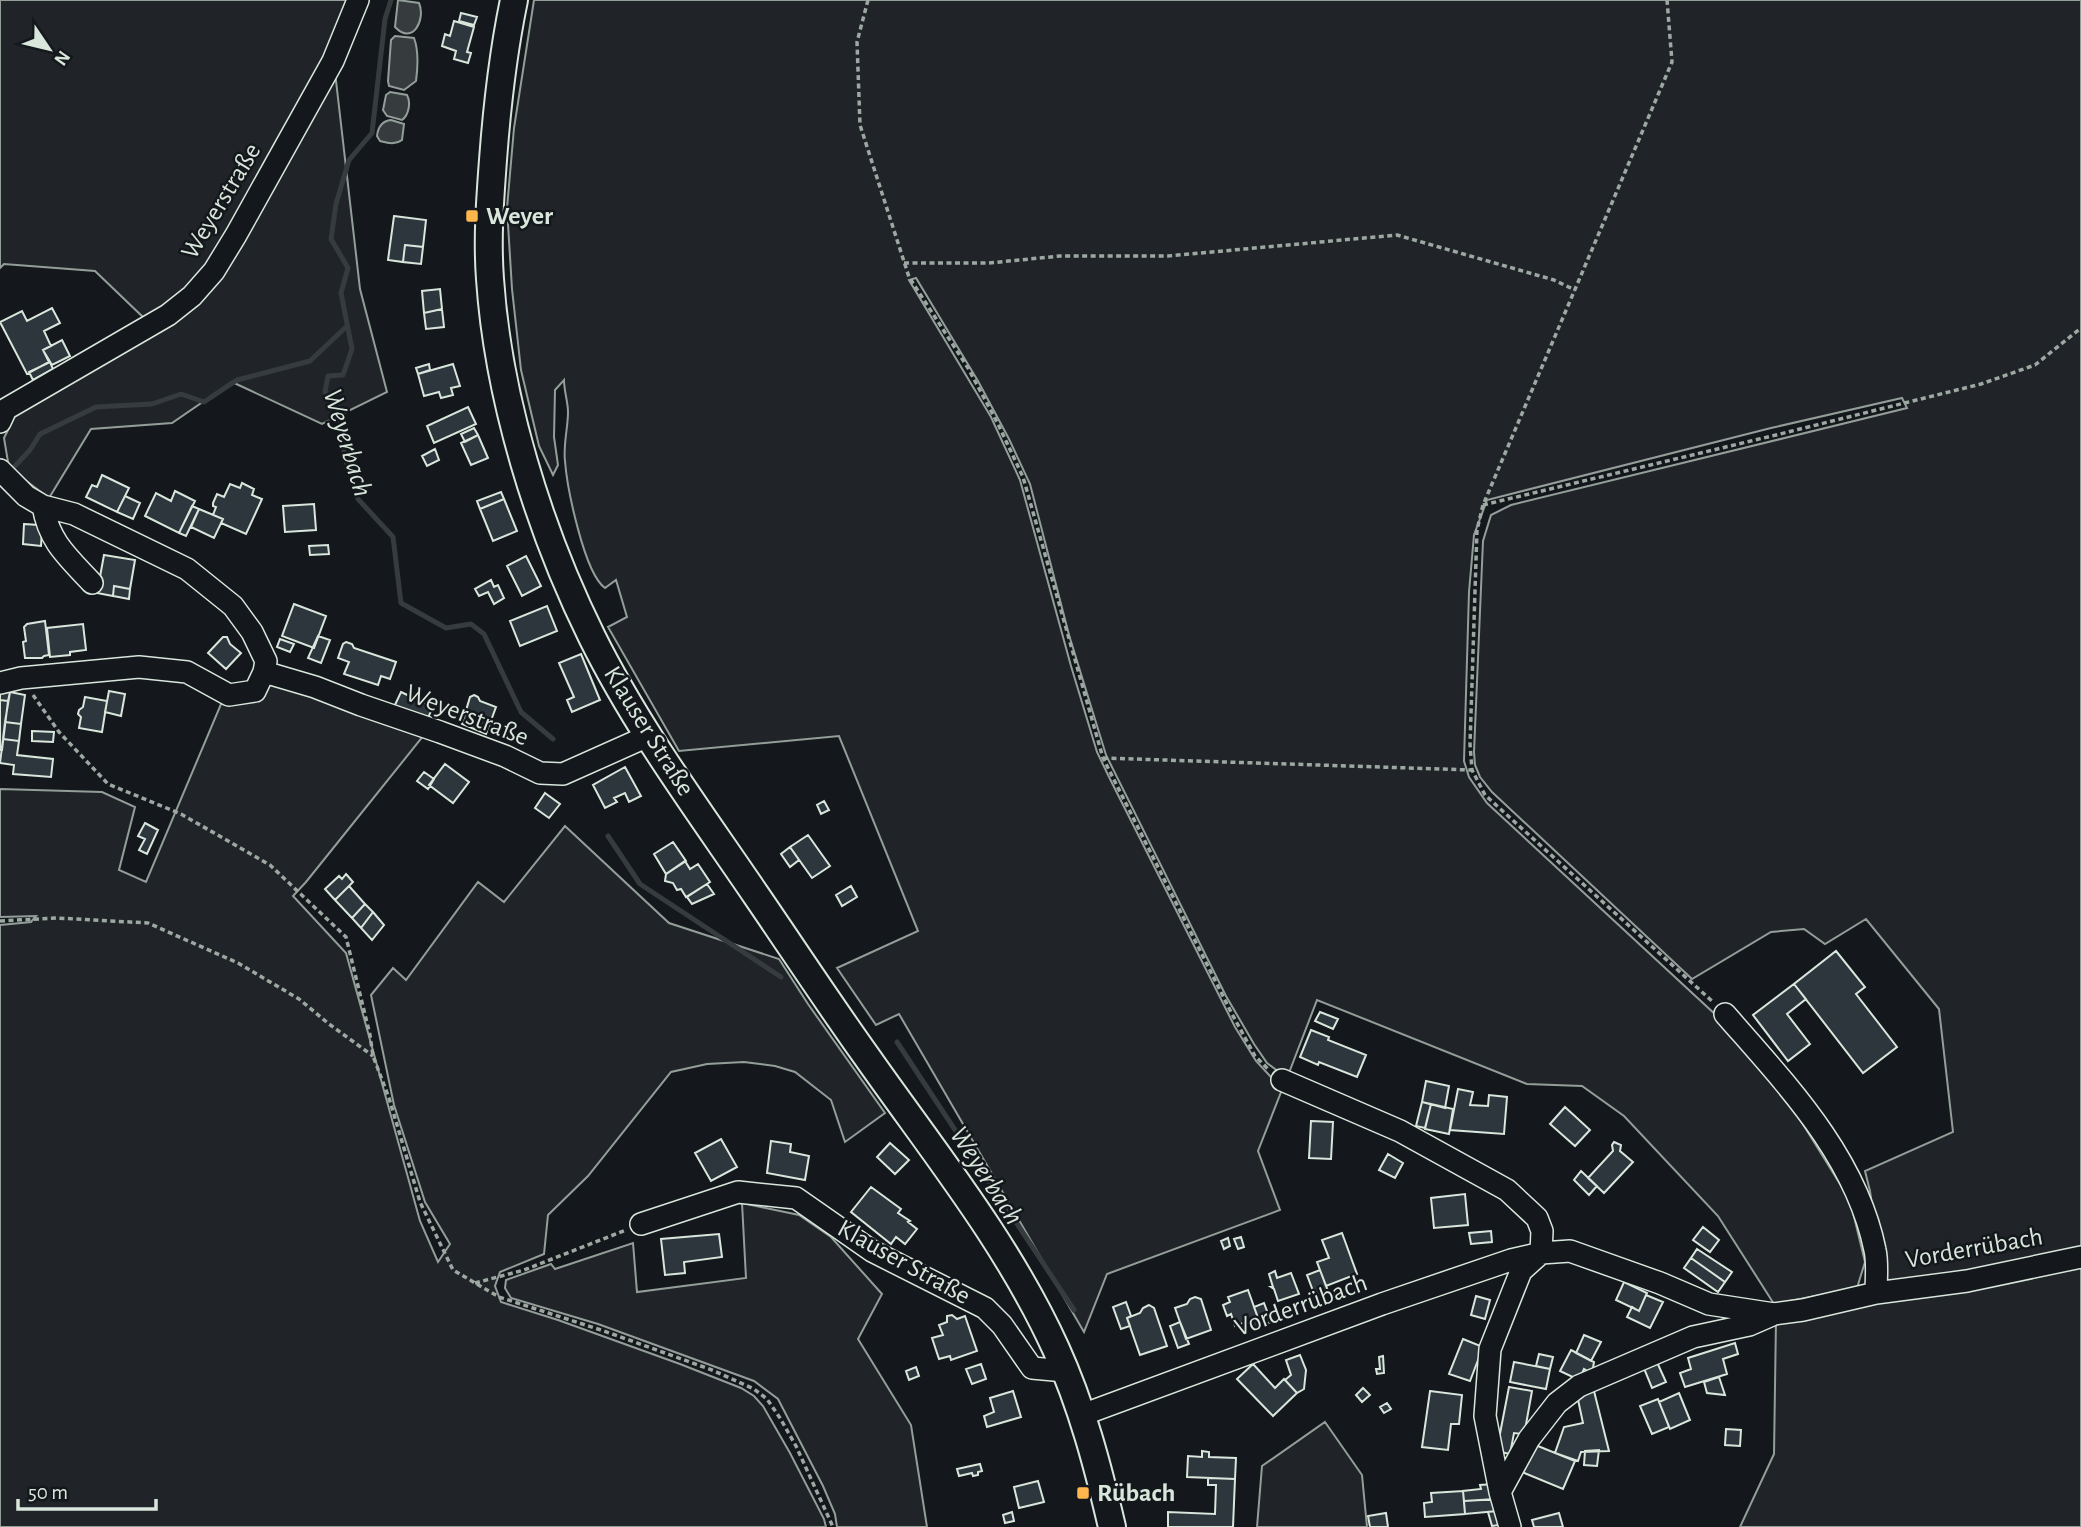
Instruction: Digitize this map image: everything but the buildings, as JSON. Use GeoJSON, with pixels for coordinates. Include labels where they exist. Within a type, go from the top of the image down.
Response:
{"type":"FeatureCollection","features":[{"type":"Feature","properties":{"kind":"main road","name":"Klauser Straße"},"geometry":{"type":"LineString","coordinates":[[514,0],[497,105],[489,209],[490,279],[500,362],[526,470],[565,578],[593,639],[648,736],[864,1054],[940,1157],[1012,1265],[1056,1349],[1082,1415],[1112,1527]]}},
{"type":"Feature","properties":{"kind":"street","name":"Weyerstraße"},"geometry":{"type":"LineString","coordinates":[[0,422],[6,409],[168,315],[192,296],[214,271],[322,82],[358,0]]}},
{"type":"Feature","properties":{"kind":"street"},"geometry":{"type":"LineString","coordinates":[[0,470],[26,496],[43,506],[74,514],[187,569],[233,606],[252,632],[266,661],[255,691],[235,695],[229,695],[187,672],[139,667],[21,678],[0,683]]}},
{"type":"Feature","properties":{"kind":"street"},"geometry":{"type":"LineString","coordinates":[[43,506],[47,526],[54,539],[92,583]]}},
{"type":"Feature","properties":{"kind":"street","name":"Weyerstraße"},"geometry":{"type":"LineString","coordinates":[[264,672],[315,687],[453,737],[540,774],[563,774],[648,736]]}},
{"type":"Feature","properties":{"kind":"street","name":"Vorderrübach"},"geometry":{"type":"LineString","coordinates":[[1725,1014],[1814,1119],[1854,1184],[1875,1253],[1876,1293]]}},
{"type":"Feature","properties":{"kind":"street"},"geometry":{"type":"LineString","coordinates":[[1282,1080],[1400,1131],[1507,1190],[1537,1218],[1542,1231],[1541,1254],[1521,1271],[1490,1349],[1485,1416],[1510,1527]]}},
{"type":"Feature","properties":{"kind":"street","name":"Klauser Straße"},"geometry":{"type":"LineString","coordinates":[[641,1224],[738,1192],[796,1198],[872,1251],[985,1308],[1002,1325],[1032,1368],[1065,1371]]}},
{"type":"Feature","properties":{"kind":"street","name":"Vorderrübach"},"geometry":{"type":"LineString","coordinates":[[1082,1415],[1382,1304],[1511,1260],[1541,1254],[1570,1251],[1660,1283],[1709,1304],[1774,1314]]}},
{"type":"Feature","properties":{"kind":"street","name":"Vorderrübach"},"geometry":{"type":"LineString","coordinates":[[1500,1492],[1529,1439],[1557,1403],[1579,1386],[1693,1337],[1749,1325],[1774,1314],[1876,1293],[1967,1281],[2081,1257]]}},
{"type":"Feature","properties":{"kind":"path"},"geometry":{"type":"LineString","coordinates":[[868,0],[857,41],[860,125],[909,277],[974,379],[1023,477],[1103,758],[1247,1043],[1264,1066],[1282,1080]]}},
{"type":"Feature","properties":{"kind":"path"},"geometry":{"type":"LineString","coordinates":[[1667,0],[1672,62],[1483,505],[1477,530],[1470,744],[1472,770],[1485,795],[1725,1014]]}},
{"type":"Feature","properties":{"kind":"path"},"geometry":{"type":"LineString","coordinates":[[904,263],[989,262],[1060,256],[1168,256],[1398,236],[1554,280],[1575,290]]}},
{"type":"Feature","properties":{"kind":"path"},"geometry":{"type":"LineString","coordinates":[[1483,505],[1982,384],[2035,365],[2081,328]]}},
{"type":"Feature","properties":{"kind":"path"},"geometry":{"type":"LineString","coordinates":[[21,678],[59,732],[108,784],[181,814],[270,865],[346,937],[373,1055],[389,1098],[420,1202],[453,1270],[499,1297],[712,1370],[754,1389],[767,1399],[780,1418],[833,1527]]}},
{"type":"Feature","properties":{"kind":"path"},"geometry":{"type":"LineString","coordinates":[[1103,758],[1472,770]]}},
{"type":"Feature","properties":{"kind":"path"},"geometry":{"type":"LineString","coordinates":[[0,921],[57,918],[148,923],[259,975],[299,999],[373,1055]]}},
{"type":"Feature","properties":{"kind":"path"},"geometry":{"type":"LineString","coordinates":[[474,1283],[524,1269],[641,1224]]}},
{"type":"Feature","properties":{"kind":"shaded area"},"geometry":{"type":"Polygon","coordinates":[[[0,0],[351,0],[330,56],[220,254],[169,309],[144,318],[95,271],[4,264],[0,268],[0,0]]]}},
{"type":"Feature","properties":{"kind":"shaded area"},"geometry":{"type":"Polygon","coordinates":[[[398,0],[419,3],[421,9],[419,23],[407,34],[395,27],[398,0]]]}},
{"type":"Feature","properties":{"kind":"shaded area"},"geometry":{"type":"Polygon","coordinates":[[[534,0],[2081,0],[2081,1248],[1894,1286],[1883,1281],[1865,1171],[1953,1132],[1939,1009],[1866,919],[1825,944],[1804,929],[1771,932],[1692,979],[1492,792],[1480,777],[1475,765],[1483,541],[1491,515],[1511,505],[1907,408],[1902,398],[1771,428],[1487,500],[1474,535],[1469,592],[1464,761],[1469,777],[1487,803],[1717,1016],[1796,1113],[1850,1200],[1865,1262],[1857,1288],[1774,1304],[1718,1216],[1624,1116],[1582,1086],[1527,1084],[1317,1000],[1287,1078],[1267,1063],[1226,996],[1106,755],[1069,635],[1030,484],[978,381],[916,278],[909,280],[991,417],[1020,480],[1097,752],[1235,1027],[1256,1061],[1283,1087],[1258,1151],[1280,1210],[1107,1274],[1084,1332],[899,1014],[876,1025],[837,968],[918,931],[839,736],[679,751],[608,627],[627,617],[616,580],[605,588],[597,579],[578,529],[565,461],[568,412],[564,380],[555,390],[554,437],[558,465],[553,475],[539,446],[521,370],[507,208],[514,128],[534,0]]]}},
{"type":"Feature","properties":{"kind":"shaded area"},"geometry":{"type":"Polygon","coordinates":[[[395,36],[414,38],[417,48],[416,81],[404,90],[389,86],[388,81],[391,40],[395,36]]]}},
{"type":"Feature","properties":{"kind":"shaded area"},"geometry":{"type":"Polygon","coordinates":[[[335,72],[360,289],[387,392],[322,424],[232,382],[172,423],[91,429],[49,498],[9,468],[4,438],[15,416],[173,321],[335,72]]]}},
{"type":"Feature","properties":{"kind":"shaded area"},"geometry":{"type":"Polygon","coordinates":[[[390,92],[407,95],[409,108],[402,120],[387,116],[383,110],[386,95],[390,92]]]}},
{"type":"Feature","properties":{"kind":"shaded area"},"geometry":{"type":"Polygon","coordinates":[[[391,120],[404,124],[402,140],[394,143],[380,141],[377,136],[379,127],[391,120]]]}},
{"type":"Feature","properties":{"kind":"shaded area"},"geometry":{"type":"Polygon","coordinates":[[[263,682],[309,690],[424,735],[293,896],[346,953],[420,1221],[438,1262],[450,1244],[425,1202],[394,1105],[371,995],[393,968],[406,980],[478,882],[504,902],[565,826],[669,923],[779,959],[885,1113],[845,1142],[831,1100],[795,1072],[744,1062],[707,1064],[671,1072],[588,1176],[548,1215],[544,1254],[500,1272],[495,1286],[501,1302],[680,1364],[741,1388],[754,1396],[763,1406],[790,1453],[826,1527],[0,1527],[0,925],[31,922],[36,916],[0,917],[0,789],[102,792],[135,807],[119,870],[146,882],[221,704],[257,695],[263,682]]]}},
{"type":"Feature","properties":{"kind":"shaded area"},"geometry":{"type":"Polygon","coordinates":[[[742,1203],[799,1215],[831,1237],[882,1294],[858,1339],[911,1425],[927,1527],[837,1527],[835,1514],[823,1486],[778,1399],[754,1381],[598,1324],[511,1298],[505,1288],[506,1280],[551,1264],[555,1269],[633,1243],[637,1292],[746,1278],[742,1203]]]}},
{"type":"Feature","properties":{"kind":"shaded area"},"geometry":{"type":"Polygon","coordinates":[[[2081,1258],[2081,1527],[1740,1527],[1774,1454],[1776,1319],[2081,1258]]]}},
{"type":"Feature","properties":{"kind":"shaded area"},"geometry":{"type":"Polygon","coordinates":[[[1325,1422],[1362,1475],[1367,1527],[1257,1527],[1262,1466],[1325,1422]]]}},
{"type":"Feature","properties":{"kind":"waterway","name":"Weyerbach"},"geometry":{"type":"LineString","coordinates":[[391,0],[385,19],[372,133],[349,160],[336,204],[331,239],[348,268],[341,293],[352,349],[343,375],[328,376],[325,392],[337,401],[345,458],[358,499],[393,537],[401,603],[446,628],[471,624],[484,634],[521,712],[553,739]]}},
{"type":"Feature","properties":{"kind":"waterway"},"geometry":{"type":"LineString","coordinates":[[15,466],[40,434],[96,407],[152,404],[181,394],[204,402],[237,380],[310,361],[347,326]]}},
{"type":"Feature","properties":{"kind":"waterway","name":"Weyerbach"},"geometry":{"type":"LineString","coordinates":[[608,836],[640,884],[781,977]]}},
{"type":"Feature","properties":{"kind":"waterway","name":"Weyerbach"},"geometry":{"type":"LineString","coordinates":[[897,1042],[1074,1310]]}},
{"type":"Feature","properties":{"kind":"place","name":"Weyer"},"geometry":{"type":"Point","coordinates":[472,216]}},
{"type":"Feature","properties":{"kind":"place","name":"Rübach"},"geometry":{"type":"Point","coordinates":[1083,1493]}}]}
